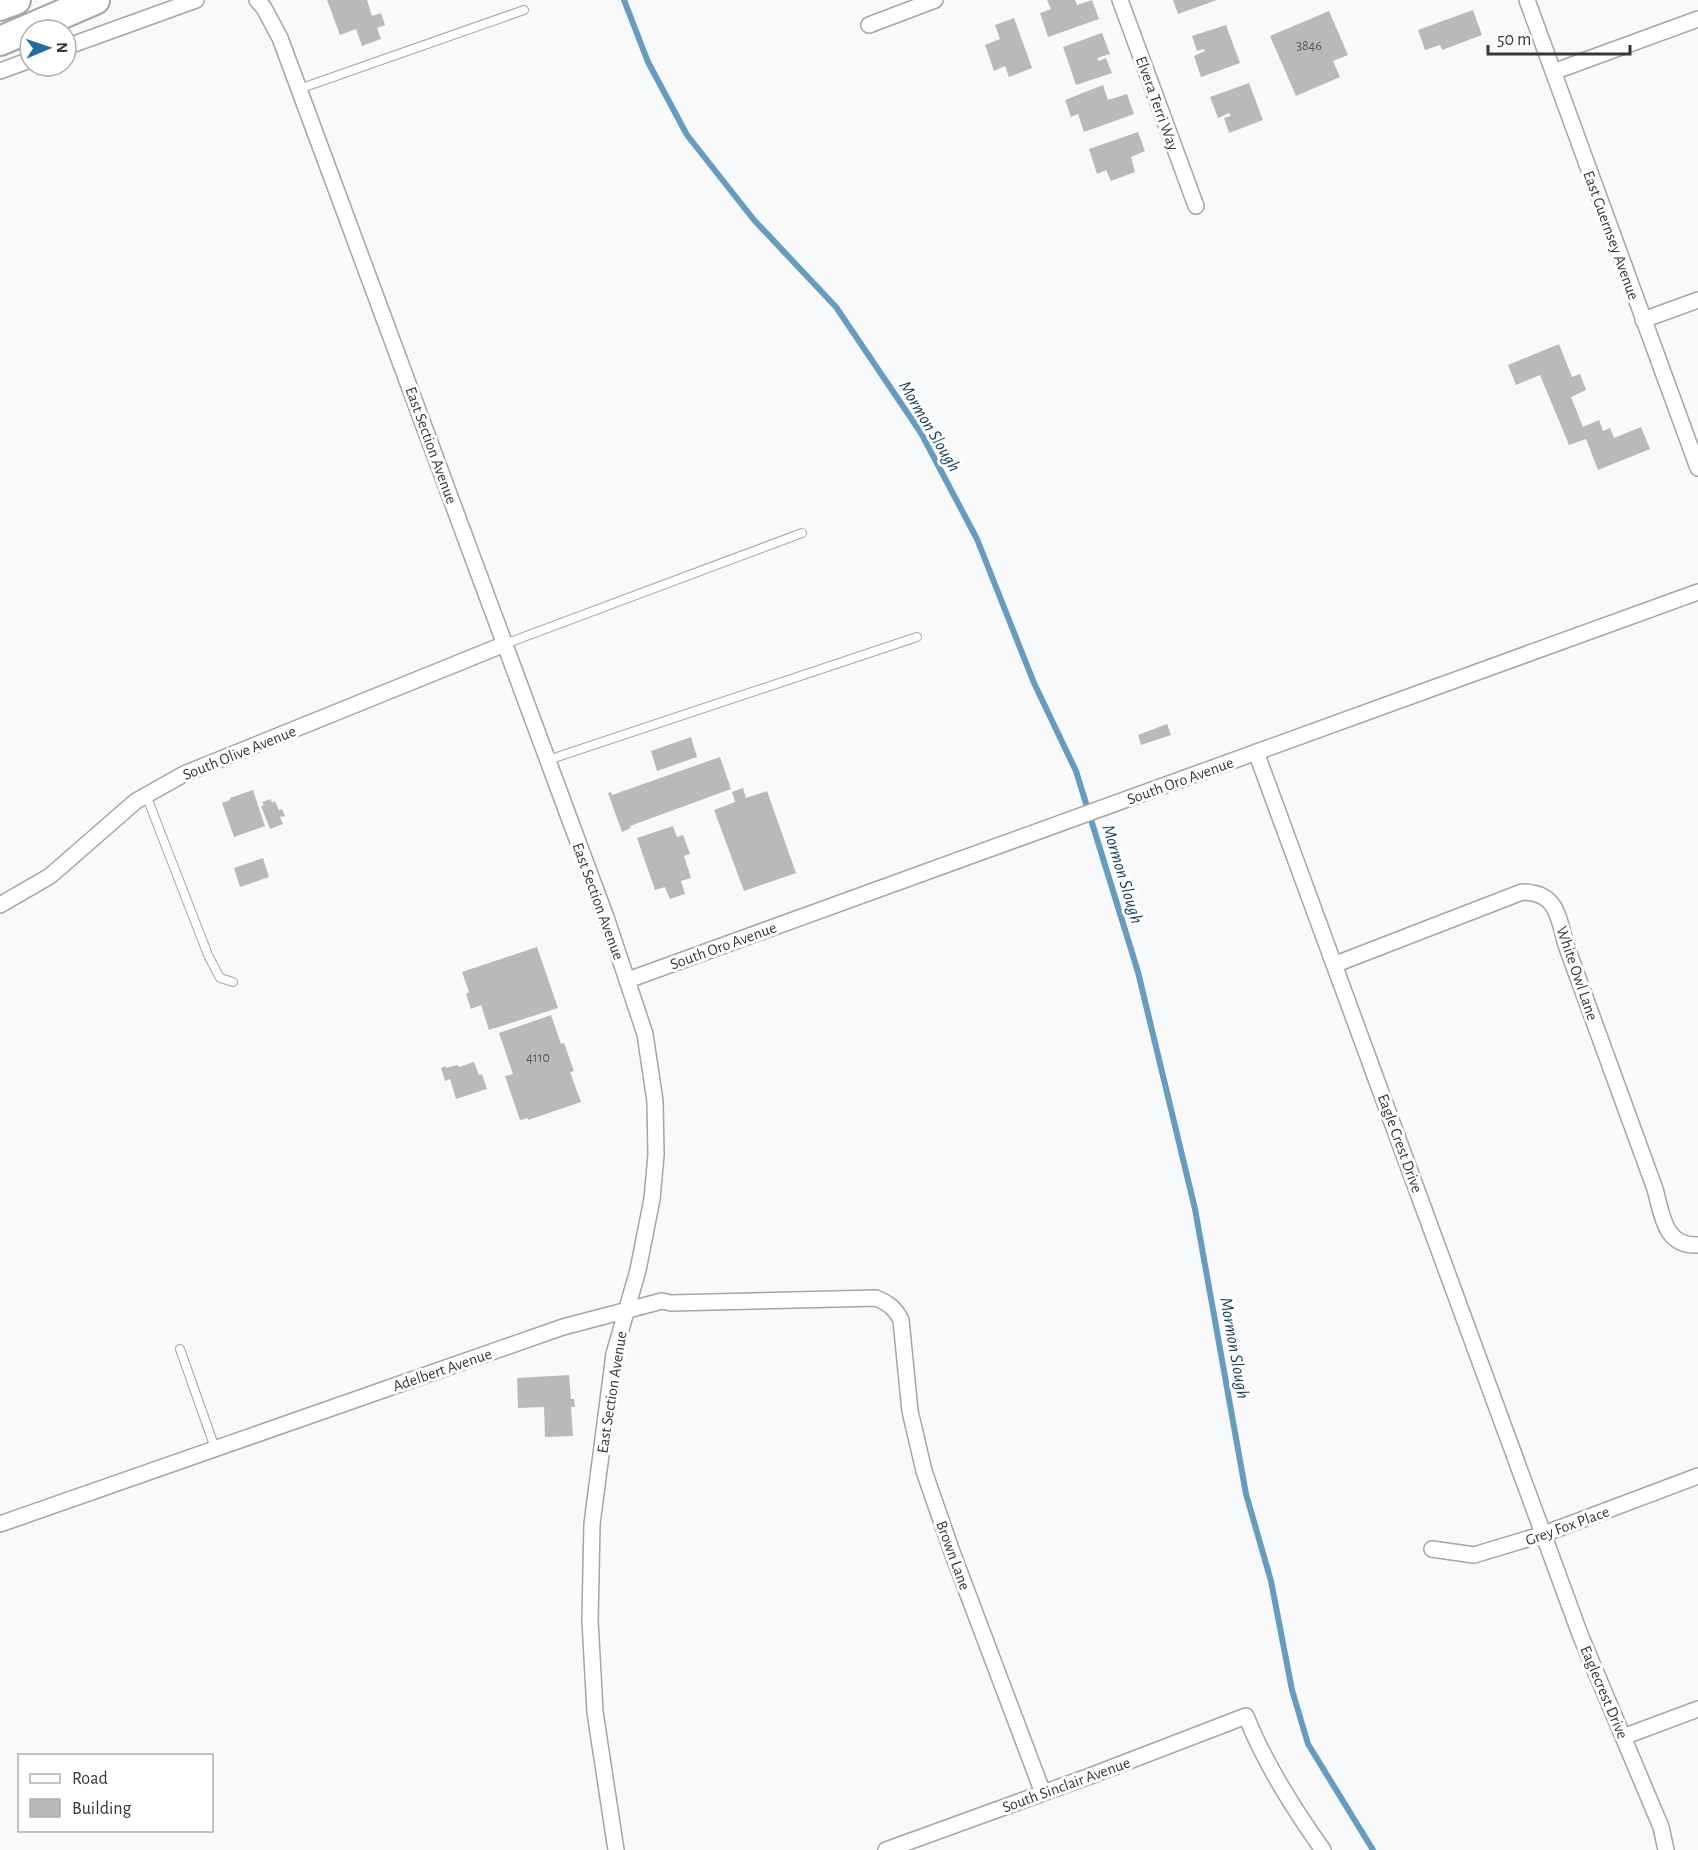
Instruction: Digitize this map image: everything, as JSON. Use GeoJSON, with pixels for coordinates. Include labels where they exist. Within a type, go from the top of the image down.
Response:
{"type":"FeatureCollection","features":[{"type":"Feature","properties":{"kind":"highway"},"geometry":{"type":"LineString","coordinates":[[0,6],[16,0]]}},
{"type":"Feature","properties":{"kind":"highway"},"geometry":{"type":"LineString","coordinates":[[0,41],[95,0]]}},
{"type":"Feature","properties":{"kind":"street"},"geometry":{"type":"LineString","coordinates":[[78,43],[196,0]]}},
{"type":"Feature","properties":{"kind":"street","name":"East Section Avenue"},"geometry":{"type":"LineString","coordinates":[[257,0],[264,8],[280,38],[548,760],[628,980],[645,1034],[655,1101],[656,1155],[652,1199],[638,1270],[614,1354],[592,1524],[590,1620],[595,1712],[616,1850]]}},
{"type":"Feature","properties":{"kind":"street"},"geometry":{"type":"LineString","coordinates":[[868,25],[936,0]]}},
{"type":"Feature","properties":{"kind":"street","name":"Elvera Terri Way"},"geometry":{"type":"LineString","coordinates":[[1120,0],[1196,206]]}},
{"type":"Feature","properties":{"kind":"street","name":"East Guernsey Avenue"},"geometry":{"type":"LineString","coordinates":[[1527,0],[1642,320],[1698,468]]}},
{"type":"Feature","properties":{"kind":"street"},"geometry":{"type":"LineString","coordinates":[[1553,72],[1698,19]]}},
{"type":"Feature","properties":{"kind":"street"},"geometry":{"type":"LineString","coordinates":[[0,71],[18,64]]}},
{"type":"Feature","properties":{"kind":"street"},"geometry":{"type":"LineString","coordinates":[[1642,320],[1698,300]]}},
{"type":"Feature","properties":{"kind":"street","name":"South Oro Avenue"},"geometry":{"type":"LineString","coordinates":[[628,980],[1698,592]]}},
{"type":"Feature","properties":{"kind":"street","name":"South Olive Avenue"},"geometry":{"type":"LineString","coordinates":[[0,905],[50,876],[100,831],[146,795],[184,774],[505,644]]}},
{"type":"Feature","properties":{"kind":"street","name":"Eagle Crest Drive"},"geometry":{"type":"LineString","coordinates":[[1256,752],[1544,1534]]}},
{"type":"Feature","properties":{"kind":"street","name":"White Owl Lane"},"geometry":{"type":"LineString","coordinates":[[1335,964],[1522,892],[1535,892],[1549,898],[1557,913],[1566,945],[1655,1189],[1666,1227],[1675,1240],[1688,1246],[1698,1245]]}},
{"type":"Feature","properties":{"kind":"street","name":"Adelbert Avenue"},"geometry":{"type":"LineString","coordinates":[[0,1524],[563,1327],[662,1301],[671,1303],[869,1297],[888,1303],[896,1310]]}},
{"type":"Feature","properties":{"kind":"street","name":"Brown Lane"},"geometry":{"type":"LineString","coordinates":[[896,1310],[903,1327],[910,1411],[924,1471],[1043,1793]]}},
{"type":"Feature","properties":{"kind":"street","name":"Grey Fox Place"},"geometry":{"type":"LineString","coordinates":[[1432,1549],[1474,1556],[1544,1534],[1698,1476]]}},
{"type":"Feature","properties":{"kind":"street","name":"Eaglecrest Drive"},"geometry":{"type":"LineString","coordinates":[[1544,1534],[1581,1637],[1661,1827],[1666,1850]]}},
{"type":"Feature","properties":{"kind":"street"},"geometry":{"type":"LineString","coordinates":[[1623,1737],[1698,1709]]}},
{"type":"Feature","properties":{"kind":"street","name":"South Sinclair Avenue"},"geometry":{"type":"LineString","coordinates":[[886,1850],[1246,1716],[1256,1740],[1298,1814],[1323,1850]]}},
{"type":"Feature","properties":{"kind":"lane"},"geometry":{"type":"LineString","coordinates":[[299,89],[524,10]]}},
{"type":"Feature","properties":{"kind":"lane"},"geometry":{"type":"LineString","coordinates":[[505,644],[802,533]]}},
{"type":"Feature","properties":{"kind":"lane"},"geometry":{"type":"LineString","coordinates":[[548,760],[917,637]]}},
{"type":"Feature","properties":{"kind":"lane"},"geometry":{"type":"LineString","coordinates":[[146,795],[208,955],[220,978],[233,982]]}},
{"type":"Feature","properties":{"kind":"lane"},"geometry":{"type":"LineString","coordinates":[[180,1348],[215,1448]]}},
{"type":"Feature","properties":{"kind":"building"},"geometry":{"type":"Polygon","coordinates":[[[327,0],[367,0],[372,16],[381,13],[385,25],[377,28],[381,39],[362,46],[356,29],[340,35],[327,0]]]}},
{"type":"Feature","properties":{"kind":"building"},"geometry":{"type":"Polygon","coordinates":[[[1047,0],[1075,0],[1077,5],[1092,0],[1099,19],[1048,37],[1040,13],[1051,9],[1047,0]]]}},
{"type":"Feature","properties":{"kind":"building"},"geometry":{"type":"Polygon","coordinates":[[[1173,0],[1217,0],[1178,14],[1173,0]]]}},
{"type":"Feature","properties":{"kind":"building"},"geometry":{"type":"Polygon","coordinates":[[[1473,10],[1482,35],[1442,50],[1440,45],[1425,50],[1418,30],[1473,10]]]}},
{"type":"Feature","properties":{"kind":"building"},"geometry":{"type":"Polygon","coordinates":[[[1329,11],[1348,55],[1333,61],[1340,77],[1296,96],[1270,36],[1329,11]]]}},
{"type":"Feature","properties":{"kind":"building"},"geometry":{"type":"Polygon","coordinates":[[[1014,18],[1032,68],[1009,77],[1005,66],[994,71],[985,45],[1000,39],[995,25],[1014,18]]]}},
{"type":"Feature","properties":{"kind":"building"},"geometry":{"type":"Polygon","coordinates":[[[1226,25],[1240,63],[1201,77],[1194,56],[1205,51],[1204,49],[1197,51],[1192,36],[1226,25]]]}},
{"type":"Feature","properties":{"kind":"building"},"geometry":{"type":"Polygon","coordinates":[[[1102,33],[1110,54],[1097,58],[1099,61],[1106,58],[1112,73],[1076,85],[1063,47],[1102,33]]]}},
{"type":"Feature","properties":{"kind":"building"},"geometry":{"type":"Polygon","coordinates":[[[1249,83],[1263,120],[1229,133],[1224,118],[1231,116],[1229,113],[1218,118],[1210,97],[1249,83]]]}},
{"type":"Feature","properties":{"kind":"building"},"geometry":{"type":"Polygon","coordinates":[[[1103,85],[1108,100],[1127,94],[1134,114],[1084,132],[1078,114],[1071,117],[1065,100],[1103,85]]]}},
{"type":"Feature","properties":{"kind":"building"},"geometry":{"type":"Polygon","coordinates":[[[1138,132],[1145,151],[1131,157],[1135,172],[1111,181],[1106,170],[1097,174],[1089,149],[1138,132]]]}},
{"type":"Feature","properties":{"kind":"building"},"geometry":{"type":"Polygon","coordinates":[[[1559,344],[1572,377],[1580,374],[1586,390],[1571,397],[1583,427],[1599,420],[1603,431],[1610,428],[1614,438],[1641,427],[1650,449],[1598,470],[1586,439],[1569,445],[1540,375],[1516,385],[1508,365],[1559,344]]]}},
{"type":"Feature","properties":{"kind":"building"},"geometry":{"type":"Polygon","coordinates":[[[1167,724],[1171,735],[1141,745],[1138,735],[1167,724]]]}},
{"type":"Feature","properties":{"kind":"building"},"geometry":{"type":"Polygon","coordinates":[[[691,737],[697,757],[657,771],[651,751],[691,737]]]}},
{"type":"Feature","properties":{"kind":"building"},"geometry":{"type":"Polygon","coordinates":[[[720,757],[731,789],[630,826],[631,828],[622,832],[608,793],[611,792],[612,795],[720,757]]]}},
{"type":"Feature","properties":{"kind":"building"},"geometry":{"type":"Polygon","coordinates":[[[743,788],[746,798],[767,791],[796,873],[744,891],[714,810],[735,802],[732,792],[743,788]]]}},
{"type":"Feature","properties":{"kind":"building"},"geometry":{"type":"Polygon","coordinates":[[[253,790],[265,826],[234,837],[222,803],[253,790]]]}},
{"type":"Feature","properties":{"kind":"building"},"geometry":{"type":"Polygon","coordinates":[[[271,799],[272,803],[275,801],[279,810],[282,809],[285,816],[280,817],[283,824],[270,829],[261,806],[264,805],[262,802],[271,799]]]}},
{"type":"Feature","properties":{"kind":"building"},"geometry":{"type":"Polygon","coordinates":[[[673,826],[677,837],[683,835],[690,854],[684,856],[691,878],[681,881],[685,894],[670,899],[665,887],[655,890],[637,838],[673,826]]]}},
{"type":"Feature","properties":{"kind":"building"},"geometry":{"type":"Polygon","coordinates":[[[263,858],[269,877],[240,887],[234,868],[263,858]]]}},
{"type":"Feature","properties":{"kind":"building"},"geometry":{"type":"Polygon","coordinates":[[[537,947],[558,1008],[489,1030],[481,1005],[471,1009],[466,994],[469,992],[462,972],[537,947]]]}},
{"type":"Feature","properties":{"kind":"building"},"geometry":{"type":"Polygon","coordinates":[[[551,1015],[574,1071],[570,1072],[581,1102],[528,1120],[528,1118],[520,1120],[505,1076],[513,1074],[499,1033],[551,1015]]]}},
{"type":"Feature","properties":{"kind":"building"},"geometry":{"type":"Polygon","coordinates":[[[474,1062],[479,1075],[482,1074],[487,1089],[456,1099],[450,1079],[445,1081],[441,1068],[458,1065],[459,1067],[474,1062]]]}},
{"type":"Feature","properties":{"kind":"building"},"geometry":{"type":"Polygon","coordinates":[[[569,1375],[571,1399],[574,1399],[575,1407],[571,1407],[573,1436],[545,1437],[544,1407],[518,1408],[517,1378],[569,1375]]]}},
{"type":"Feature","properties":{"kind":"waterway","name":"Mormon Slough"},"geometry":{"type":"LineString","coordinates":[[624,0],[648,62],[687,135],[754,220],[836,307],[921,433],[977,539],[1034,683],[1076,771],[1138,972],[1195,1209],[1246,1494],[1271,1581],[1292,1690],[1308,1744],[1373,1850]]}}]}
